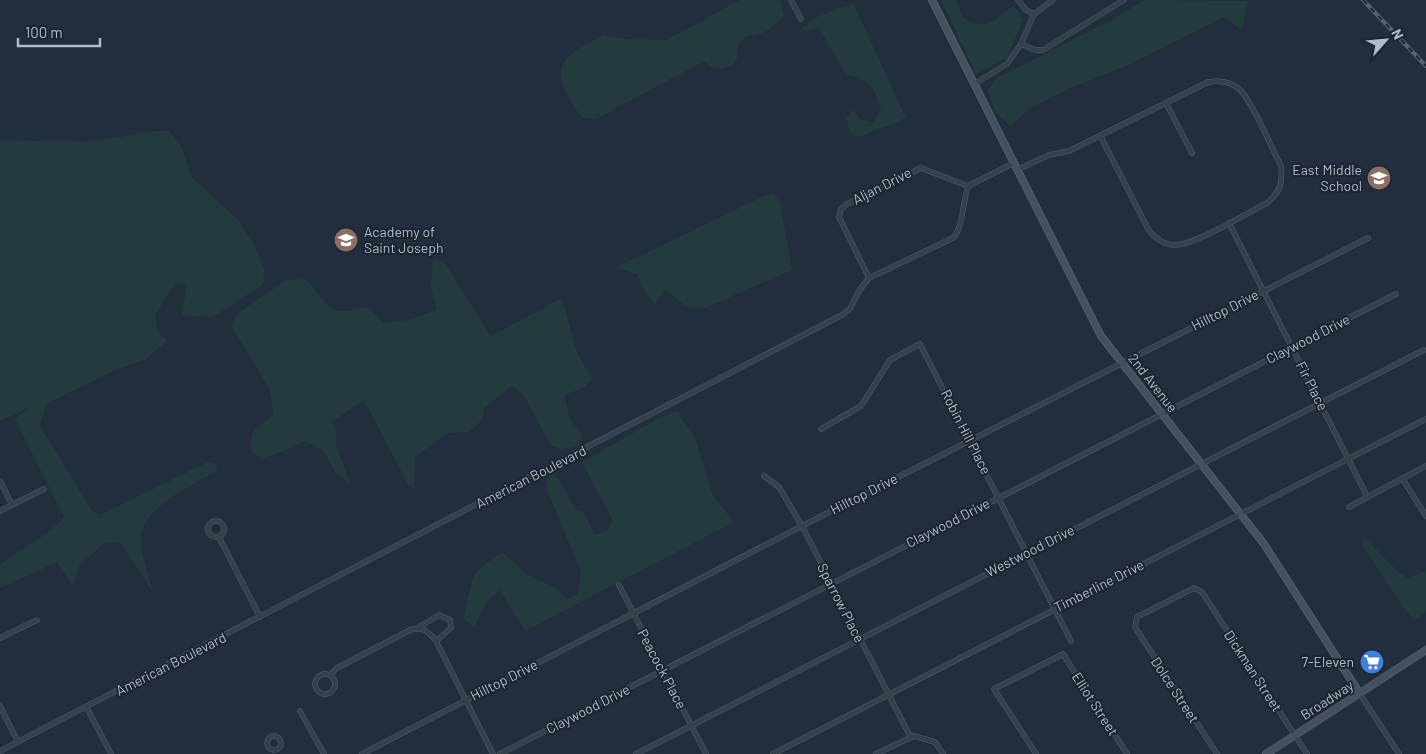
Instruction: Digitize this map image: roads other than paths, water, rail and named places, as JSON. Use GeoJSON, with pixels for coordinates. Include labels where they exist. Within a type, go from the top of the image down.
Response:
{"type":"FeatureCollection","features":[{"type":"Feature","properties":{"kind":"street"},"geometry":{"type":"LineString","coordinates":[[791,0],[801,20]]}},
{"type":"Feature","properties":{"kind":"street","name":"2nd Avenue"},"geometry":{"type":"LineString","coordinates":[[932,0],[1101,336],[1264,544],[1399,754]]}},
{"type":"Feature","properties":{"kind":"street"},"geometry":{"type":"LineString","coordinates":[[1018,0],[1026,10],[1034,14]]}},
{"type":"Feature","properties":{"kind":"street"},"geometry":{"type":"LineString","coordinates":[[974,84],[1003,68],[1011,60],[1021,44],[1034,14],[1053,0]]}},
{"type":"Feature","properties":{"kind":"street"},"geometry":{"type":"LineString","coordinates":[[1021,44],[1035,50],[1044,50],[1124,0]]}},
{"type":"Feature","properties":{"kind":"street"},"geometry":{"type":"LineString","coordinates":[[1018,170],[1050,155],[1069,151],[1208,82],[1218,80],[1229,83],[1244,95],[1281,166],[1282,178],[1275,197],[1229,223],[1185,244],[1165,243],[1155,238],[1148,230],[1101,136]]}},
{"type":"Feature","properties":{"kind":"street"},"geometry":{"type":"LineString","coordinates":[[1166,103],[1192,154]]}},
{"type":"Feature","properties":{"kind":"street"},"geometry":{"type":"LineString","coordinates":[[869,278],[953,238],[961,226],[962,204],[968,186],[1014,163]]}},
{"type":"Feature","properties":{"kind":"street","name":"Aljan Drive"},"geometry":{"type":"LineString","coordinates":[[869,278],[839,216],[841,209],[864,195],[921,168],[968,186]]}},
{"type":"Feature","properties":{"kind":"street","name":"Fir Place"},"geometry":{"type":"LineString","coordinates":[[1229,223],[1367,496]]}},
{"type":"Feature","properties":{"kind":"street","name":"Hilltop Drive"},"geometry":{"type":"LineString","coordinates":[[362,754],[1121,362],[1368,238]]}},
{"type":"Feature","properties":{"kind":"street","name":"American Boulevard"},"geometry":{"type":"LineString","coordinates":[[0,751],[87,708],[842,315],[850,309],[859,291],[869,278]]}},
{"type":"Feature","properties":{"kind":"street","name":"Claywood Drive"},"geometry":{"type":"LineString","coordinates":[[500,754],[999,496],[1396,294]]}},
{"type":"Feature","properties":{"kind":"street","name":"Robin Hill Place"},"geometry":{"type":"LineString","coordinates":[[821,429],[861,406],[890,360],[920,344],[1056,608],[1071,641]]}},
{"type":"Feature","properties":{"kind":"street","name":"Westwood Drive"},"geometry":{"type":"LineString","coordinates":[[636,754],[1424,350]]}},
{"type":"Feature","properties":{"kind":"street","name":"Timberline Drive"},"geometry":{"type":"LineString","coordinates":[[773,754],[1426,419]]}},
{"type":"Feature","properties":{"kind":"street"},"geometry":{"type":"LineString","coordinates":[[1349,507],[1426,466]]}},
{"type":"Feature","properties":{"kind":"street","name":"Sparrow Place"},"geometry":{"type":"LineString","coordinates":[[764,476],[779,487],[802,526],[910,736]]}},
{"type":"Feature","properties":{"kind":"street"},"geometry":{"type":"LineString","coordinates":[[1402,478],[1426,516]]}},
{"type":"Feature","properties":{"kind":"street"},"geometry":{"type":"LineString","coordinates":[[0,482],[12,505]]}},
{"type":"Feature","properties":{"kind":"street"},"geometry":{"type":"LineString","coordinates":[[0,511],[44,489]]}},
{"type":"Feature","properties":{"kind":"street"},"geometry":{"type":"LineString","coordinates":[[219,536],[260,617]]}},
{"type":"Feature","properties":{"kind":"street","name":"Peacock Place"},"geometry":{"type":"LineString","coordinates":[[619,585],[706,754]]}},
{"type":"Feature","properties":{"kind":"street","name":"Dolce Street"},"geometry":{"type":"LineString","coordinates":[[1197,589],[1190,590],[1138,617],[1135,625],[1136,631],[1217,754]]}},
{"type":"Feature","properties":{"kind":"street","name":"Dickman Street"},"geometry":{"type":"LineString","coordinates":[[1197,589],[1202,592],[1307,754]]}},
{"type":"Feature","properties":{"kind":"street"},"geometry":{"type":"LineString","coordinates":[[330,675],[336,685],[334,690],[329,694],[318,691],[316,680],[325,674],[330,675],[337,668],[410,630],[419,628],[439,615],[450,620],[451,628],[436,641]]}},
{"type":"Feature","properties":{"kind":"street"},"geometry":{"type":"LineString","coordinates":[[0,638],[37,620]]}},
{"type":"Feature","properties":{"kind":"street"},"geometry":{"type":"LineString","coordinates":[[419,628],[427,630],[436,641],[493,754]]}},
{"type":"Feature","properties":{"kind":"street","name":"Broadway"},"geometry":{"type":"LineString","coordinates":[[1266,754],[1425,653]]}},
{"type":"Feature","properties":{"kind":"street","name":"Elliot Street"},"geometry":{"type":"LineString","coordinates":[[1036,754],[994,689],[1063,654],[1126,754]]}},
{"type":"Feature","properties":{"kind":"street"},"geometry":{"type":"LineString","coordinates":[[0,706],[18,742]]}},
{"type":"Feature","properties":{"kind":"street"},"geometry":{"type":"LineString","coordinates":[[87,708],[111,754]]}},
{"type":"Feature","properties":{"kind":"street"},"geometry":{"type":"LineString","coordinates":[[300,711],[324,754]]}},
{"type":"Feature","properties":{"kind":"street"},"geometry":{"type":"LineString","coordinates":[[876,754],[910,736],[930,740],[943,754]]}},
{"type":"Feature","properties":{"kind":"railway"},"geometry":{"type":"LineString","coordinates":[[1363,0],[1426,66]]}},
{"type":"Feature","properties":{"kind":"place","name":"East Middle School"},"geometry":{"type":"Point","coordinates":[1379,178]}},
{"type":"Feature","properties":{"kind":"place","name":"Academy of Saint Joseph"},"geometry":{"type":"Point","coordinates":[346,240]}},
{"type":"Feature","properties":{"kind":"place","name":"7-Eleven"},"geometry":{"type":"Point","coordinates":[1372,662]}}]}
